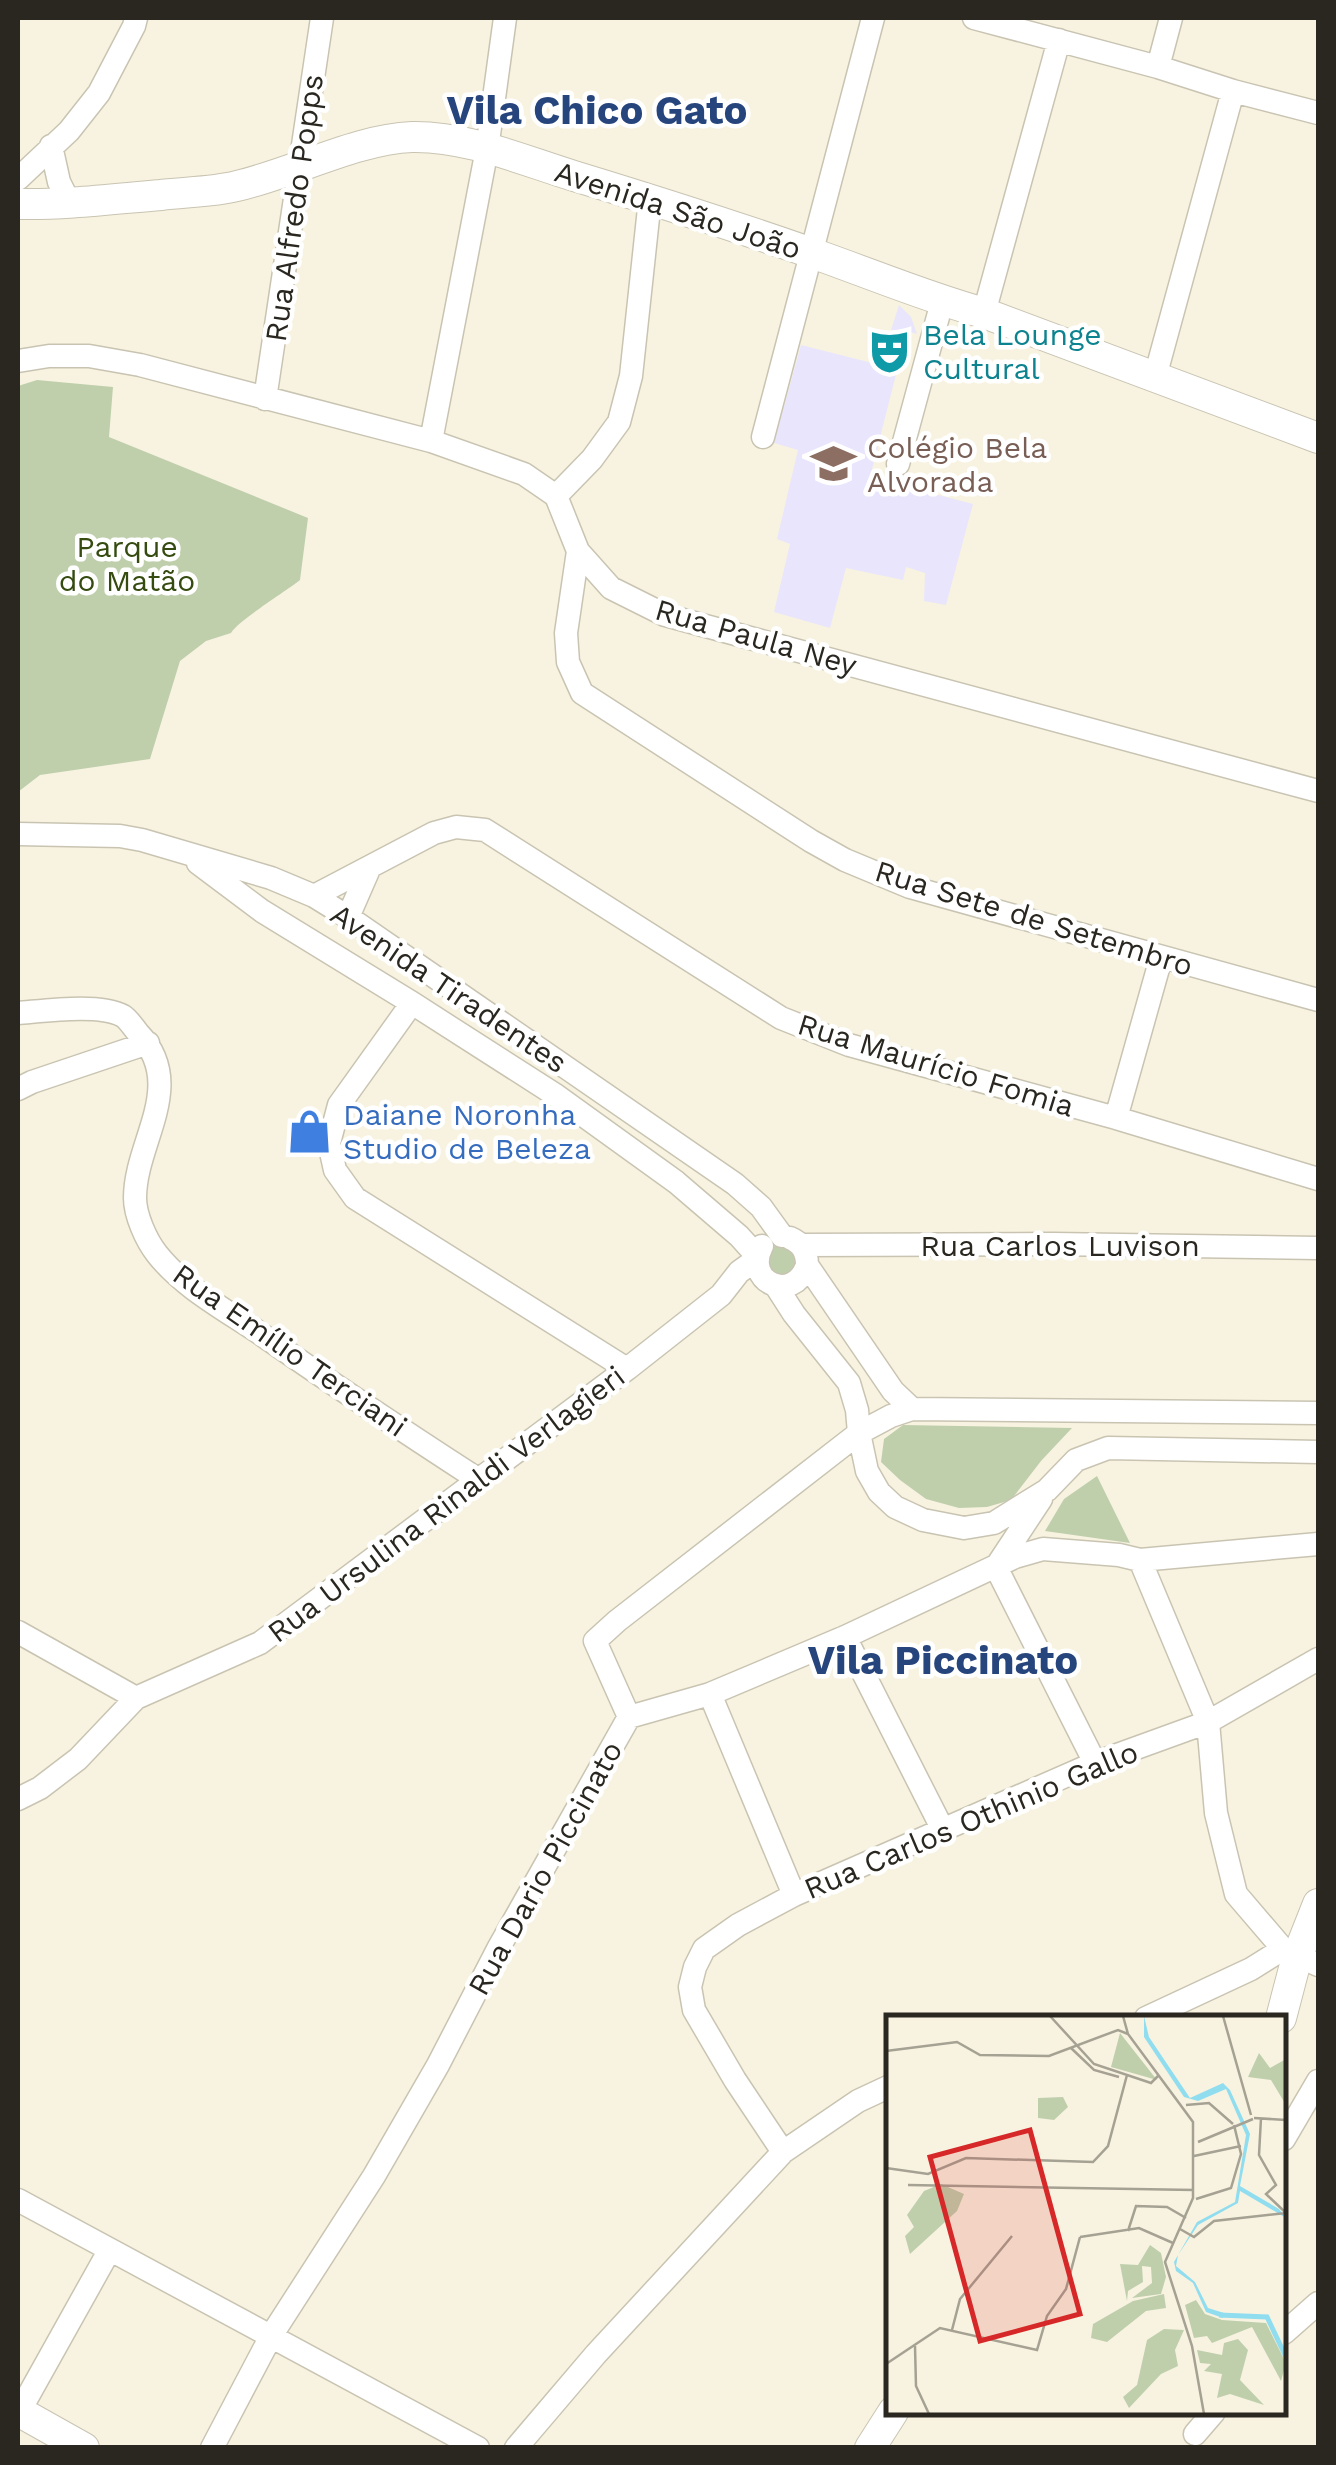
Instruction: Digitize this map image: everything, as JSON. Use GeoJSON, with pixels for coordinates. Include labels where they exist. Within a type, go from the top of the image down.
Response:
{"type":"FeatureCollection","features":[{"type":"Feature","properties":{"kind":"main road","name":"Avenida São João"},"geometry":{"type":"LineString","coordinates":[[18,204],[70,204],[234,187],[377,141],[444,138],[650,199],[811,253],[1318,435]]}},
{"type":"Feature","properties":{"kind":"main road"},"geometry":{"type":"LineString","coordinates":[[1282,2015],[1318,1904]]}},
{"type":"Feature","properties":{"kind":"main road"},"geometry":{"type":"LineString","coordinates":[[18,2412],[84,2448]]}},
{"type":"Feature","properties":{"kind":"main road"},"geometry":{"type":"LineString","coordinates":[[870,2448],[891,2415]]}},
{"type":"Feature","properties":{"kind":"street"},"geometry":{"type":"LineString","coordinates":[[18,180],[69,131],[99,93],[136,18]]}},
{"type":"Feature","properties":{"kind":"street","name":"Rua Alfredo Popps"},"geometry":{"type":"LineString","coordinates":[[265,399],[322,18]]}},
{"type":"Feature","properties":{"kind":"street"},"geometry":{"type":"LineString","coordinates":[[431,441],[487,149],[505,18]]}},
{"type":"Feature","properties":{"kind":"street"},"geometry":{"type":"LineString","coordinates":[[762,437],[874,18]]}},
{"type":"Feature","properties":{"kind":"street"},"geometry":{"type":"LineString","coordinates":[[974,18],[999,20],[1233,91],[1318,108]]}},
{"type":"Feature","properties":{"kind":"street"},"geometry":{"type":"LineString","coordinates":[[1158,67],[1171,18]]}},
{"type":"Feature","properties":{"kind":"street"},"geometry":{"type":"LineString","coordinates":[[984,313],[1059,40]]}},
{"type":"Feature","properties":{"kind":"street"},"geometry":{"type":"LineString","coordinates":[[1156,376],[1233,91]]}},
{"type":"Feature","properties":{"kind":"street"},"geometry":{"type":"LineString","coordinates":[[51,146],[59,182],[70,204]]}},
{"type":"Feature","properties":{"kind":"street"},"geometry":{"type":"LineString","coordinates":[[18,360],[88,356],[140,365],[431,441],[524,474],[556,496],[592,459],[619,422],[631,376],[650,199]]}},
{"type":"Feature","properties":{"kind":"street"},"geometry":{"type":"LineString","coordinates":[[898,464],[942,302]]}},
{"type":"Feature","properties":{"kind":"street","name":"Rua Paula Ney"},"geometry":{"type":"LineString","coordinates":[[556,496],[578,551],[611,588],[664,615],[1318,790]]}},
{"type":"Feature","properties":{"kind":"street","name":"Rua Sete de Setembro"},"geometry":{"type":"LineString","coordinates":[[578,551],[566,633],[568,662],[582,692],[811,841],[910,887],[1318,1000]]}},
{"type":"Feature","properties":{"kind":"street","name":"Rua Maurício Fomia"},"geometry":{"type":"LineString","coordinates":[[314,896],[434,833],[456,828],[485,830],[781,1018],[848,1045],[1116,1118],[1318,1179]]}},
{"type":"Feature","properties":{"kind":"street","name":"Avenida Tiradentes"},"geometry":{"type":"LineString","coordinates":[[18,834],[142,840],[271,878],[348,916],[736,1184],[797,1248],[893,1391],[912,1410]]}},
{"type":"Feature","properties":{"kind":"street","name":"Avenida Tiradentes"},"geometry":{"type":"LineString","coordinates":[[187,854],[255,907],[554,1094],[661,1171],[727,1226],[757,1257]]}},
{"type":"Feature","properties":{"kind":"street"},"geometry":{"type":"LineString","coordinates":[[348,916],[368,869]]}},
{"type":"Feature","properties":{"kind":"street"},"geometry":{"type":"LineString","coordinates":[[255,907],[259,889],[271,878]]}},
{"type":"Feature","properties":{"kind":"street"},"geometry":{"type":"LineString","coordinates":[[1116,1118],[1161,958]]}},
{"type":"Feature","properties":{"kind":"street"},"geometry":{"type":"LineString","coordinates":[[412,1003],[339,1105],[329,1143],[335,1170],[355,1198],[627,1370]]}},
{"type":"Feature","properties":{"kind":"street"},"geometry":{"type":"LineString","coordinates":[[18,1013],[82,1008],[122,1016],[148,1043],[18,1089]]}},
{"type":"Feature","properties":{"kind":"street","name":"Rua Emílio Terciani"},"geometry":{"type":"LineString","coordinates":[[148,1043],[157,1065],[160,1095],[134,1202],[155,1252],[181,1279],[355,1400],[479,1480]]}},
{"type":"Feature","properties":{"kind":"street"},"geometry":{"type":"LineString","coordinates":[[772,1284],[792,1284],[805,1273],[797,1248],[766,1241],[757,1257],[758,1268],[849,1383],[867,1471],[879,1492],[895,1507],[923,1520],[964,1528],[994,1522],[1047,1490]]}},
{"type":"Feature","properties":{"kind":"street","name":"Rua Carlos Luvison"},"geometry":{"type":"LineString","coordinates":[[797,1248],[1053,1244],[1318,1248]]}},
{"type":"Feature","properties":{"kind":"street","name":"Rua Ursulina Rinaldi Verlagieri"},"geometry":{"type":"LineString","coordinates":[[18,1799],[40,1788],[78,1758],[136,1698],[260,1643],[627,1370],[721,1295],[757,1257]]}},
{"type":"Feature","properties":{"kind":"street","name":"Rua Ursulina Rinaldi Verlagieri"},"geometry":{"type":"LineString","coordinates":[[721,1295],[772,1284]]}},
{"type":"Feature","properties":{"kind":"street"},"geometry":{"type":"LineString","coordinates":[[629,1717],[595,1641],[859,1433],[891,1416],[912,1410],[1318,1413]]}},
{"type":"Feature","properties":{"kind":"street"},"geometry":{"type":"LineString","coordinates":[[1234,1452],[1260,1428],[1259,1420],[1249,1411]]}},
{"type":"Feature","properties":{"kind":"street"},"geometry":{"type":"LineString","coordinates":[[1095,1763],[996,1567],[1047,1490],[1076,1460],[1108,1448],[1318,1452]]}},
{"type":"Feature","properties":{"kind":"street","name":"Rua Dario Piccinato"},"geometry":{"type":"LineString","coordinates":[[212,2448],[271,2336],[374,2176],[438,2066],[498,1949],[629,1717],[710,1694],[845,1638],[1015,1557],[1043,1550],[1140,1560],[1318,1544]]}},
{"type":"Feature","properties":{"kind":"street"},"geometry":{"type":"LineString","coordinates":[[1140,1560],[1208,1722],[1216,1813],[1236,1894],[1299,1957]]}},
{"type":"Feature","properties":{"kind":"street"},"geometry":{"type":"LineString","coordinates":[[18,1632],[136,1698]]}},
{"type":"Feature","properties":{"kind":"street"},"geometry":{"type":"LineString","coordinates":[[845,1638],[943,1830]]}},
{"type":"Feature","properties":{"kind":"street","name":"Rua Carlos Othinio Gallo"},"geometry":{"type":"LineString","coordinates":[[783,2152],[694,2010],[690,1987],[704,1949],[738,1925],[794,1896],[1095,1763],[1208,1722],[1318,1659]]}},
{"type":"Feature","properties":{"kind":"street"},"geometry":{"type":"LineString","coordinates":[[710,1694],[794,1896]]}},
{"type":"Feature","properties":{"kind":"street"},"geometry":{"type":"LineString","coordinates":[[1152,2015],[1251,1969],[1299,1957]]}},
{"type":"Feature","properties":{"kind":"street"},"geometry":{"type":"LineString","coordinates":[[1286,2135],[1318,2081]]}},
{"type":"Feature","properties":{"kind":"street"},"geometry":{"type":"LineString","coordinates":[[516,2448],[596,2354],[783,2152],[886,2088]]}},
{"type":"Feature","properties":{"kind":"street"},"geometry":{"type":"LineString","coordinates":[[18,2200],[478,2448]]}},
{"type":"Feature","properties":{"kind":"street"},"geometry":{"type":"LineString","coordinates":[[18,2412],[109,2251]]}},
{"type":"Feature","properties":{"kind":"street"},"geometry":{"type":"LineString","coordinates":[[1286,2327],[1318,2303]]}},
{"type":"Feature","properties":{"kind":"street"},"geometry":{"type":"LineString","coordinates":[[1194,2434],[1211,2415]]}},
{"type":"Feature","properties":{"kind":"shaded area","name":"Colégio Bela Alvorada"},"geometry":{"type":"Polygon","coordinates":[[[899,305],[911,317],[917,334],[907,331],[870,477],[973,504],[946,605],[924,601],[925,573],[906,567],[903,580],[846,568],[830,628],[774,612],[790,544],[777,539],[798,450],[774,443],[801,345],[880,365],[899,305]]]}},
{"type":"Feature","properties":{"kind":"green space","name":"Parque do Matão"},"geometry":{"type":"Polygon","coordinates":[[[37,380],[113,387],[109,437],[308,518],[300,580],[231,633],[206,641],[180,661],[150,759],[40,775],[18,792],[18,386],[37,380]]]}},
{"type":"Feature","properties":{"kind":"green space"},"geometry":{"type":"Polygon","coordinates":[[[779,1243],[790,1244],[799,1269],[774,1278],[765,1253],[779,1243]]]}},
{"type":"Feature","properties":{"kind":"green space"},"geometry":{"type":"Polygon","coordinates":[[[903,1425],[1072,1428],[1011,1500],[987,1507],[959,1508],[926,1499],[881,1462],[884,1439],[903,1425]]]}},
{"type":"Feature","properties":{"kind":"green space"},"geometry":{"type":"Polygon","coordinates":[[[1097,1476],[1130,1543],[1045,1531],[1064,1499],[1097,1476]]]}},
{"type":"Feature","properties":{"kind":"place","name":"Bela Lounge Cultural"},"geometry":{"type":"Point","coordinates":[890,351]}},
{"type":"Feature","properties":{"kind":"place","name":"Colégio Bela Alvorada"},"geometry":{"type":"Point","coordinates":[834,464]}},
{"type":"Feature","properties":{"kind":"place","name":"Daiane Noronha Studio de Beleza"},"geometry":{"type":"Point","coordinates":[310,1131]}},
{"type":"Feature","properties":{"kind":"district","name":"Vila Chico Gato"},"geometry":{"type":"Point","coordinates":[597,110]}},
{"type":"Feature","properties":{"kind":"district","name":"Vila Piccinato"},"geometry":{"type":"Point","coordinates":[943,1660]}}]}
